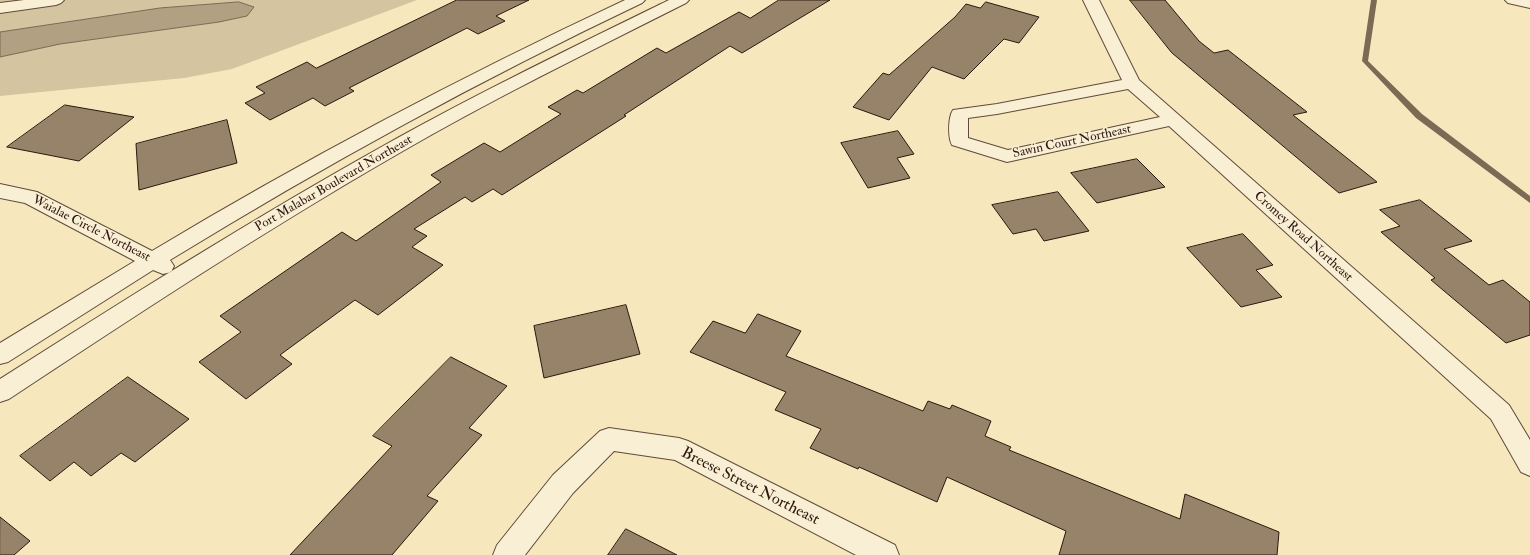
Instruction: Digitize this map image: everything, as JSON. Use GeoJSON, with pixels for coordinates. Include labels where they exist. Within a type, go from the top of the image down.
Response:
{"type":"FeatureCollection","features":[{"type":"Feature","properties":{"kind":"street"},"geometry":{"type":"LineString","coordinates":[[0,8],[56,0]]}},
{"type":"Feature","properties":{"kind":"street","name":"Port Malabar Boulevard Northeast"},"geometry":{"type":"LineString","coordinates":[[0,354],[153,260],[365,137],[483,75],[637,0]]}},
{"type":"Feature","properties":{"kind":"street","name":"Port Malabar Boulevard Northeast"},"geometry":{"type":"LineString","coordinates":[[0,392],[179,276],[389,151],[542,68],[681,0]]}},
{"type":"Feature","properties":{"kind":"street","name":"Cromey Road Northeast"},"geometry":{"type":"LineString","coordinates":[[1091,0],[1132,83],[1500,412],[1530,464]]}},
{"type":"Feature","properties":{"kind":"street"},"geometry":{"type":"LineString","coordinates":[[1513,0],[1530,3]]}},
{"type":"Feature","properties":{"kind":"street"},"geometry":{"type":"LineString","coordinates":[[483,75],[504,89]]}},
{"type":"Feature","properties":{"kind":"street","name":"Sawin Court Northeast"},"geometry":{"type":"LineString","coordinates":[[1132,83],[997,109],[959,114],[959,141],[1007,156],[1173,120]]}},
{"type":"Feature","properties":{"kind":"street","name":"Waialae Circle Northeast"},"geometry":{"type":"LineString","coordinates":[[0,191],[30,197],[153,260],[179,276]]}},
{"type":"Feature","properties":{"kind":"street","name":"Breese Street Northeast"},"geometry":{"type":"LineString","coordinates":[[507,555],[563,484],[609,439],[679,449],[885,555]]}},
{"type":"Feature","properties":{"kind":"shaded area"},"geometry":{"type":"Polygon","coordinates":[[[0,0],[417,0],[232,69],[184,78],[0,96],[0,57],[60,44],[219,22],[247,16],[239,2],[160,8],[0,32],[0,0]]]}},
{"type":"Feature","properties":{"kind":"shaded area"},"geometry":{"type":"Polygon","coordinates":[[[239,2],[254,7],[247,16],[219,22],[60,44],[0,57],[0,32],[160,8],[239,2]]]}},
{"type":"Feature","properties":{"kind":"building"},"geometry":{"type":"Polygon","coordinates":[[[457,0],[529,0],[496,16],[505,21],[478,34],[467,28],[349,88],[354,91],[325,106],[313,98],[270,120],[245,103],[265,93],[256,87],[307,62],[316,68],[457,0]]]}},
{"type":"Feature","properties":{"kind":"building"},"geometry":{"type":"Polygon","coordinates":[[[779,0],[830,0],[742,53],[730,46],[624,115],[626,116],[502,195],[493,189],[472,202],[465,197],[414,229],[427,236],[412,247],[443,265],[378,315],[355,300],[280,355],[292,364],[246,399],[199,362],[241,332],[220,316],[342,232],[356,241],[441,182],[431,175],[484,143],[500,152],[561,114],[548,107],[577,90],[583,93],[657,48],[666,53],[739,12],[750,18],[779,0]]]}},
{"type":"Feature","properties":{"kind":"building"},"geometry":{"type":"Polygon","coordinates":[[[1130,0],[1165,0],[1199,41],[1214,53],[1228,50],[1307,112],[1293,115],[1377,182],[1339,193],[1172,53],[1130,0]]]}},
{"type":"Feature","properties":{"kind":"building"},"geometry":{"type":"Polygon","coordinates":[[[986,2],[1039,17],[1019,43],[1004,39],[964,79],[932,67],[889,120],[853,107],[883,73],[889,75],[955,17],[966,4],[980,8],[986,2]]]}},
{"type":"Feature","properties":{"kind":"building"},"geometry":{"type":"Polygon","coordinates":[[[65,105],[134,117],[79,161],[7,147],[65,105]]]}},
{"type":"Feature","properties":{"kind":"building"},"geometry":{"type":"Polygon","coordinates":[[[227,120],[237,163],[139,190],[136,144],[227,120]]]}},
{"type":"Feature","properties":{"kind":"building"},"geometry":{"type":"Polygon","coordinates":[[[898,131],[914,154],[897,158],[910,178],[868,188],[841,143],[898,131]]]}},
{"type":"Feature","properties":{"kind":"building"},"geometry":{"type":"Polygon","coordinates":[[[1137,159],[1165,187],[1097,203],[1071,173],[1137,159]]]}},
{"type":"Feature","properties":{"kind":"building"},"geometry":{"type":"Polygon","coordinates":[[[1058,192],[1089,231],[1044,241],[1036,229],[1013,234],[992,205],[1058,192]]]}},
{"type":"Feature","properties":{"kind":"building"},"geometry":{"type":"Polygon","coordinates":[[[1420,200],[1472,241],[1444,249],[1489,285],[1503,280],[1530,302],[1530,335],[1506,343],[1431,280],[1435,278],[1381,232],[1400,226],[1380,210],[1420,200]]]}},
{"type":"Feature","properties":{"kind":"building"},"geometry":{"type":"Polygon","coordinates":[[[1243,234],[1273,265],[1256,270],[1282,297],[1241,307],[1187,248],[1243,234]]]}},
{"type":"Feature","properties":{"kind":"building"},"geometry":{"type":"Polygon","coordinates":[[[626,305],[640,354],[544,378],[534,326],[626,305]]]}},
{"type":"Feature","properties":{"kind":"building"},"geometry":{"type":"Polygon","coordinates":[[[758,314],[801,331],[786,356],[923,411],[928,401],[950,409],[952,405],[991,421],[985,436],[1011,447],[1009,450],[1180,519],[1185,494],[1279,532],[1277,555],[1059,555],[1066,531],[947,477],[937,502],[859,467],[858,469],[810,448],[821,429],[775,410],[786,392],[690,352],[713,321],[745,333],[758,314]]]}},
{"type":"Feature","properties":{"kind":"building"},"geometry":{"type":"Polygon","coordinates":[[[451,357],[507,386],[469,428],[482,435],[427,496],[438,501],[392,555],[290,555],[392,446],[373,436],[451,357]]]}},
{"type":"Feature","properties":{"kind":"building"},"geometry":{"type":"Polygon","coordinates":[[[128,377],[189,419],[135,462],[121,453],[91,476],[74,462],[50,481],[20,456],[128,377]]]}},
{"type":"Feature","properties":{"kind":"building"},"geometry":{"type":"Polygon","coordinates":[[[0,517],[30,541],[14,555],[0,555],[0,517]]]}},
{"type":"Feature","properties":{"kind":"building"},"geometry":{"type":"Polygon","coordinates":[[[626,529],[677,555],[608,555],[626,529]]]}},
{"type":"Feature","properties":{"kind":"waterway"},"geometry":{"type":"LineString","coordinates":[[1374,0],[1365,61],[1419,116],[1530,200]]}}]}
